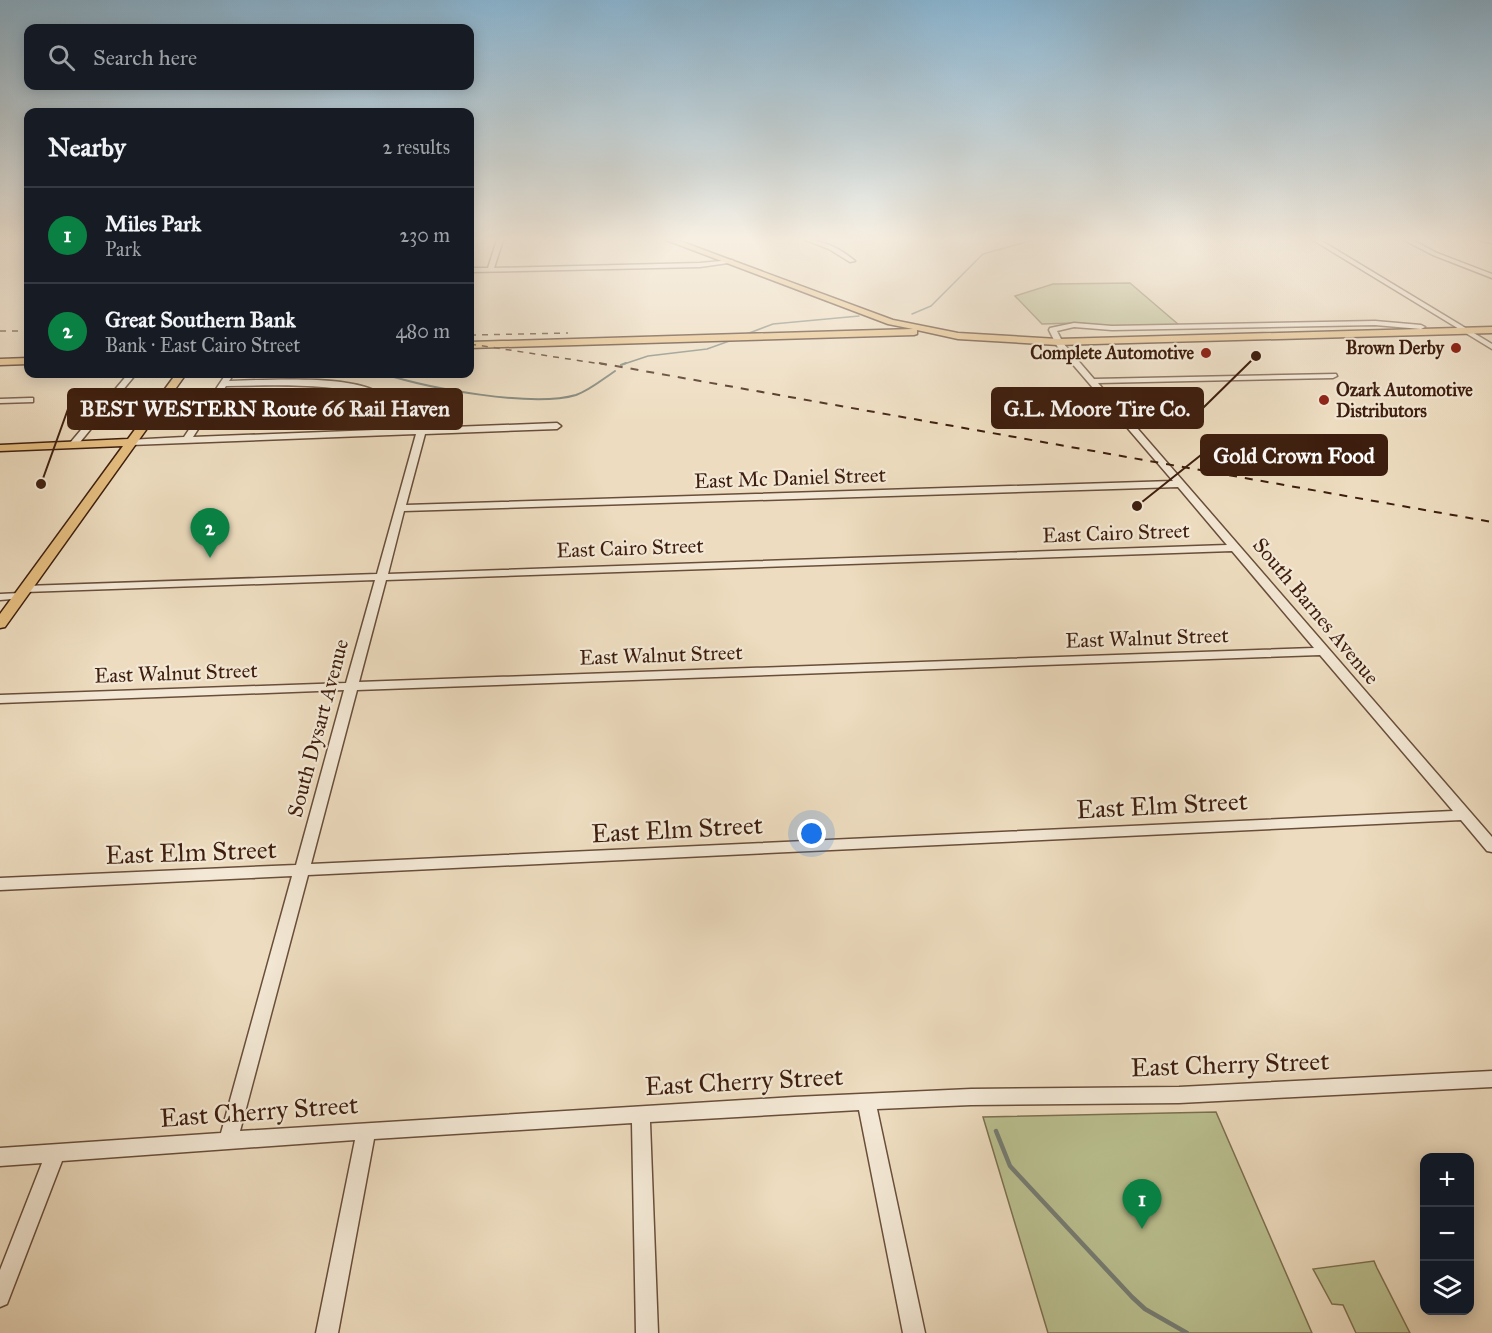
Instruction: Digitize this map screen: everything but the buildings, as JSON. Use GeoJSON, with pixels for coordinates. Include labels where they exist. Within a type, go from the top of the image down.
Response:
{"type":"FeatureCollection","features":[{"type":"Feature","properties":{"kind":"main road"},"geometry":{"type":"LineString","coordinates":[[839,302],[891,322],[958,336]]}},
{"type":"Feature","properties":{"kind":"main road"},"geometry":{"type":"LineString","coordinates":[[862,302],[918,320],[1057,339],[1421,327],[1492,330]]}},
{"type":"Feature","properties":{"kind":"main road"},"geometry":{"type":"LineString","coordinates":[[885,334],[895,330],[891,322]]}},
{"type":"Feature","properties":{"kind":"main road"},"geometry":{"type":"LineString","coordinates":[[885,334],[1057,339],[1462,328],[1492,324]]}},
{"type":"Feature","properties":{"kind":"main road"},"geometry":{"type":"LineString","coordinates":[[474,345],[980,330]]}},
{"type":"Feature","properties":{"kind":"main road"},"geometry":{"type":"LineString","coordinates":[[3,364],[24,361]]}},
{"type":"Feature","properties":{"kind":"main road"},"geometry":{"type":"LineString","coordinates":[[0,624],[179,378]]}},
{"type":"Feature","properties":{"kind":"main road"},"geometry":{"type":"LineString","coordinates":[[0,448],[131,442]]}},
{"type":"Feature","properties":{"kind":"street"},"geometry":{"type":"LineString","coordinates":[[1419,302],[1492,347]]}},
{"type":"Feature","properties":{"kind":"street","name":"South Barnes Avenue"},"geometry":{"type":"LineString","coordinates":[[1057,339],[1492,847]]}},
{"type":"Feature","properties":{"kind":"street"},"geometry":{"type":"LineString","coordinates":[[1093,381],[1333,376]]}},
{"type":"Feature","properties":{"kind":"street"},"geometry":{"type":"LineString","coordinates":[[73,445],[129,378]]}},
{"type":"Feature","properties":{"kind":"street"},"geometry":{"type":"LineString","coordinates":[[187,440],[227,378]]}},
{"type":"Feature","properties":{"kind":"street"},"geometry":{"type":"LineString","coordinates":[[223,384],[308,382],[357,388],[377,394]]}},
{"type":"Feature","properties":{"kind":"street"},"geometry":{"type":"LineString","coordinates":[[0,401],[30,400]]}},
{"type":"Feature","properties":{"kind":"street"},"geometry":{"type":"LineString","coordinates":[[131,442],[557,426]]}},
{"type":"Feature","properties":{"kind":"street","name":"South Dysart Avenue"},"geometry":{"type":"LineString","coordinates":[[228,1140],[421,431]]}},
{"type":"Feature","properties":{"kind":"street","name":"East Mc Daniel Street"},"geometry":{"type":"LineString","coordinates":[[400,508],[1182,484]]}},
{"type":"Feature","properties":{"kind":"street","name":"East Cairo Street"},"geometry":{"type":"LineString","coordinates":[[0,597],[23,593],[381,576],[1237,548]]}},
{"type":"Feature","properties":{"kind":"street","name":"East Walnut Street"},"geometry":{"type":"LineString","coordinates":[[0,699],[1324,651]]}},
{"type":"Feature","properties":{"kind":"street","name":"East Elm Street"},"geometry":{"type":"LineString","coordinates":[[0,884],[1463,814]]}},
{"type":"Feature","properties":{"kind":"street","name":"East Cherry Street"},"geometry":{"type":"LineString","coordinates":[[0,1157],[641,1113],[971,1097],[1179,1095],[1492,1079]]}},
{"type":"Feature","properties":{"kind":"street"},"geometry":{"type":"LineString","coordinates":[[866,1102],[914,1333]]}},
{"type":"Feature","properties":{"kind":"street"},"geometry":{"type":"LineString","coordinates":[[641,1113],[647,1333]]}},
{"type":"Feature","properties":{"kind":"street"},"geometry":{"type":"LineString","coordinates":[[327,1333],[366,1131]]}},
{"type":"Feature","properties":{"kind":"street"},"geometry":{"type":"LineString","coordinates":[[0,1298],[55,1154]]}},
{"type":"Feature","properties":{"kind":"green space"},"geometry":{"type":"Polygon","coordinates":[[[1021,302],[1152,302],[1179,325],[1113,326],[1078,323],[1042,324],[1021,302]]]}},
{"type":"Feature","properties":{"kind":"green space"},"geometry":{"type":"Polygon","coordinates":[[[1216,1112],[1312,1333],[1048,1333],[983,1117],[1216,1112]]]}},
{"type":"Feature","properties":{"kind":"green space"},"geometry":{"type":"Polygon","coordinates":[[[1374,1261],[1410,1333],[1356,1333],[1343,1305],[1332,1304],[1313,1269],[1374,1261]]]}},
{"type":"Feature","properties":{"kind":"waterway"},"geometry":{"type":"LineString","coordinates":[[912,314],[935,302]]}},
{"type":"Feature","properties":{"kind":"waterway"},"geometry":{"type":"LineString","coordinates":[[744,335],[773,324],[859,316]]}},
{"type":"Feature","properties":{"kind":"waterway"},"geometry":{"type":"LineString","coordinates":[[626,363],[621,365],[648,356],[707,349],[735,339]]}},
{"type":"Feature","properties":{"kind":"waterway"},"geometry":{"type":"LineString","coordinates":[[399,378],[480,395],[534,399],[576,395],[615,371]]}},
{"type":"Feature","properties":{"kind":"waterway"},"geometry":{"type":"LineString","coordinates":[[996,1131],[1010,1166],[1132,1297],[1145,1309],[1187,1333]]}},
{"type":"Feature","properties":{"kind":"railway"},"geometry":{"type":"LineString","coordinates":[[0,331],[24,331]]}},
{"type":"Feature","properties":{"kind":"railway"},"geometry":{"type":"LineString","coordinates":[[474,335],[568,333]]}},
{"type":"Feature","properties":{"kind":"railway"},"geometry":{"type":"LineString","coordinates":[[474,345],[608,365]]}},
{"type":"Feature","properties":{"kind":"railway"},"geometry":{"type":"LineString","coordinates":[[599,363],[1492,522]]}},
{"type":"Feature","properties":{"kind":"place","name":"Brown Derby"},"geometry":{"type":"Point","coordinates":[1456,348]}},
{"type":"Feature","properties":{"kind":"place","name":"Complete Automotive"},"geometry":{"type":"Point","coordinates":[1206,353]}},
{"type":"Feature","properties":{"kind":"place","name":"G.L. Moore Tire Co."},"geometry":{"type":"Point","coordinates":[1256,356]}},
{"type":"Feature","properties":{"kind":"place","name":"Ozark Automotive Distributors"},"geometry":{"type":"Point","coordinates":[1324,400]}},
{"type":"Feature","properties":{"kind":"place","name":"BEST WESTERN Route 66 Rail Haven"},"geometry":{"type":"Point","coordinates":[41,484]}},
{"type":"Feature","properties":{"kind":"place","name":"Gold Crown Food"},"geometry":{"type":"Point","coordinates":[1137,506]}},
{"type":"Feature","properties":{"kind":"place","name":"Great Southern Bank"},"geometry":{"type":"Point","coordinates":[210,558]}},
{"type":"Feature","properties":{"kind":"place","name":"Miles Park"},"geometry":{"type":"Point","coordinates":[1142,1229]}}]}
